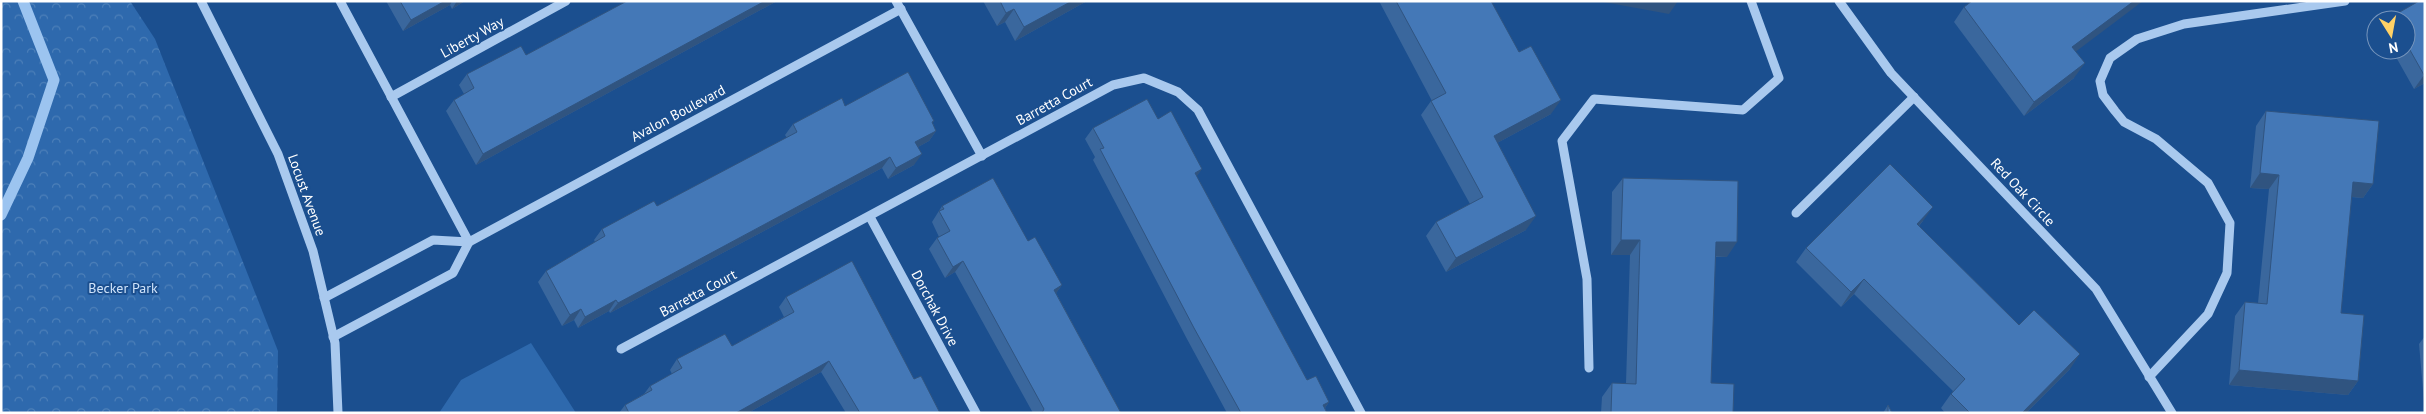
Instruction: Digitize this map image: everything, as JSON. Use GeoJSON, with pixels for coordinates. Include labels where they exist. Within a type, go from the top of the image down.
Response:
{"type":"FeatureCollection","features":[{"type":"Feature","properties":{"kind":"street","name":"Locust Avenue"},"geometry":{"type":"LineString","coordinates":[[201,1],[278,154],[313,251],[334,337],[338,413]]}},
{"type":"Feature","properties":{"kind":"street"},"geometry":{"type":"LineString","coordinates":[[340,1],[469,242]]}},
{"type":"Feature","properties":{"kind":"street","name":"Liberty Way"},"geometry":{"type":"LineString","coordinates":[[391,97],[566,1]]}},
{"type":"Feature","properties":{"kind":"street"},"geometry":{"type":"LineString","coordinates":[[1589,368],[1587,279],[1562,141],[1594,99],[1743,110],[1779,78],[1751,1]]}},
{"type":"Feature","properties":{"kind":"street","name":"Red Oak Circle"},"geometry":{"type":"LineString","coordinates":[[1839,1],[1891,73],[2096,289],[2172,413]]}},
{"type":"Feature","properties":{"kind":"street"},"geometry":{"type":"LineString","coordinates":[[2149,377],[2208,314],[2227,274],[2230,223],[2208,183],[2156,139],[2124,122],[2103,95],[2100,81],[2110,58],[2137,39],[2184,24],[2298,4],[2345,1]]}},
{"type":"Feature","properties":{"kind":"street","name":"Avalon Boulevard"},"geometry":{"type":"LineString","coordinates":[[469,242],[898,5],[982,156]]}},
{"type":"Feature","properties":{"kind":"street","name":"Barretta Court"},"geometry":{"type":"LineString","coordinates":[[622,349],[1113,85],[1144,78],[1178,92],[1198,110],[1361,413]]}},
{"type":"Feature","properties":{"kind":"street"},"geometry":{"type":"LineString","coordinates":[[1796,213],[1914,97]]}},
{"type":"Feature","properties":{"kind":"street","name":"Dorchak Drive"},"geometry":{"type":"LineString","coordinates":[[870,217],[976,413]]}},
{"type":"Feature","properties":{"kind":"street"},"geometry":{"type":"LineString","coordinates":[[324,298],[433,240],[469,242]]}},
{"type":"Feature","properties":{"kind":"street"},"geometry":{"type":"LineString","coordinates":[[334,337],[453,273],[469,242]]}},
{"type":"Feature","properties":{"kind":"green space","name":"Becker Park"},"geometry":{"type":"Polygon","coordinates":[[[1,1],[130,1],[155,39],[278,351],[277,413],[1,413],[1,1]]]}},
{"type":"Feature","properties":{"kind":"green space"},"geometry":{"type":"Polygon","coordinates":[[[531,343],[576,413],[439,413],[461,380],[531,343]]]}},
{"type":"Feature","properties":{"kind":"building"},"geometry":{"type":"Polygon","coordinates":[[[400,1],[445,1],[411,20],[400,1]]]}},
{"type":"Feature","properties":{"kind":"building"},"geometry":{"type":"Polygon","coordinates":[[[627,1],[765,1],[483,154],[454,100],[474,88],[467,74],[521,46],[526,55],[627,1]]]}},
{"type":"Feature","properties":{"kind":"building"},"geometry":{"type":"Polygon","coordinates":[[[1000,1],[1072,1],[1024,27],[1014,9],[1006,13],[1000,1]]]}},
{"type":"Feature","properties":{"kind":"building"},"geometry":{"type":"Polygon","coordinates":[[[1396,1],[1491,1],[1519,52],[1531,46],[1561,100],[1494,136],[1536,216],[1456,258],[1436,222],[1483,197],[1431,101],[1446,93],[1396,1]]]}},
{"type":"Feature","properties":{"kind":"building"},"geometry":{"type":"Polygon","coordinates":[[[1972,1],[2134,1],[2072,47],[2085,63],[2034,102],[1964,7],[1972,1]]]}},
{"type":"Feature","properties":{"kind":"building"},"geometry":{"type":"Polygon","coordinates":[[[2419,1],[2425,1],[2424,75],[2416,60],[2416,10],[2403,10],[2419,1]]]}},
{"type":"Feature","properties":{"kind":"building"},"geometry":{"type":"Polygon","coordinates":[[[908,72],[934,121],[932,122],[936,131],[915,142],[922,154],[896,168],[890,157],[618,303],[616,300],[585,317],[581,309],[570,315],[546,271],[605,236],[602,229],[654,201],[657,206],[797,132],[793,124],[842,98],[845,106],[908,72]]]}},
{"type":"Feature","properties":{"kind":"building"},"geometry":{"type":"Polygon","coordinates":[[[1147,99],[1158,119],[1171,111],[1202,169],[1195,173],[1307,380],[1316,376],[1329,402],[1323,405],[1327,413],[1241,413],[1100,149],[1104,148],[1093,128],[1147,99]]]}},
{"type":"Feature","properties":{"kind":"building"},"geometry":{"type":"Polygon","coordinates":[[[2266,111],[2379,121],[2373,184],[2353,182],[2341,313],[2364,315],[2358,381],[2239,370],[2245,302],[2267,304],[2279,175],[2260,173],[2266,111]]]}},
{"type":"Feature","properties":{"kind":"building"},"geometry":{"type":"Polygon","coordinates":[[[1890,164],[1933,207],[1917,224],[2019,325],[2034,310],[2080,354],[2022,413],[1970,413],[1951,394],[1965,379],[1864,279],[1851,292],[1806,248],[1890,164]]]}},
{"type":"Feature","properties":{"kind":"building"},"geometry":{"type":"Polygon","coordinates":[[[993,178],[1028,241],[1035,237],[1062,285],[1054,290],[1121,413],[1042,413],[1044,409],[963,261],[953,267],[937,238],[950,231],[939,211],[944,209],[942,206],[993,178]]]}},
{"type":"Feature","properties":{"kind":"building"},"geometry":{"type":"Polygon","coordinates":[[[1623,178],[1738,181],[1737,242],[1716,242],[1711,383],[1734,384],[1733,413],[1611,413],[1612,383],[1636,384],[1640,240],[1621,240],[1623,178]]]}},
{"type":"Feature","properties":{"kind":"building"},"geometry":{"type":"Polygon","coordinates":[[[852,261],[914,379],[921,376],[940,413],[860,413],[829,361],[736,413],[629,413],[625,405],[652,390],[650,386],[682,368],[677,359],[725,334],[732,346],[794,312],[786,297],[852,261]]]}},
{"type":"Feature","properties":{"kind":"building"},"geometry":{"type":"Polygon","coordinates":[[[1888,405],[1892,413],[1888,413],[1888,405]]]}},
{"type":"Feature","properties":{"kind":"waterway"},"geometry":{"type":"LineString","coordinates":[[1,215],[28,158],[54,80],[23,1]]}}]}
